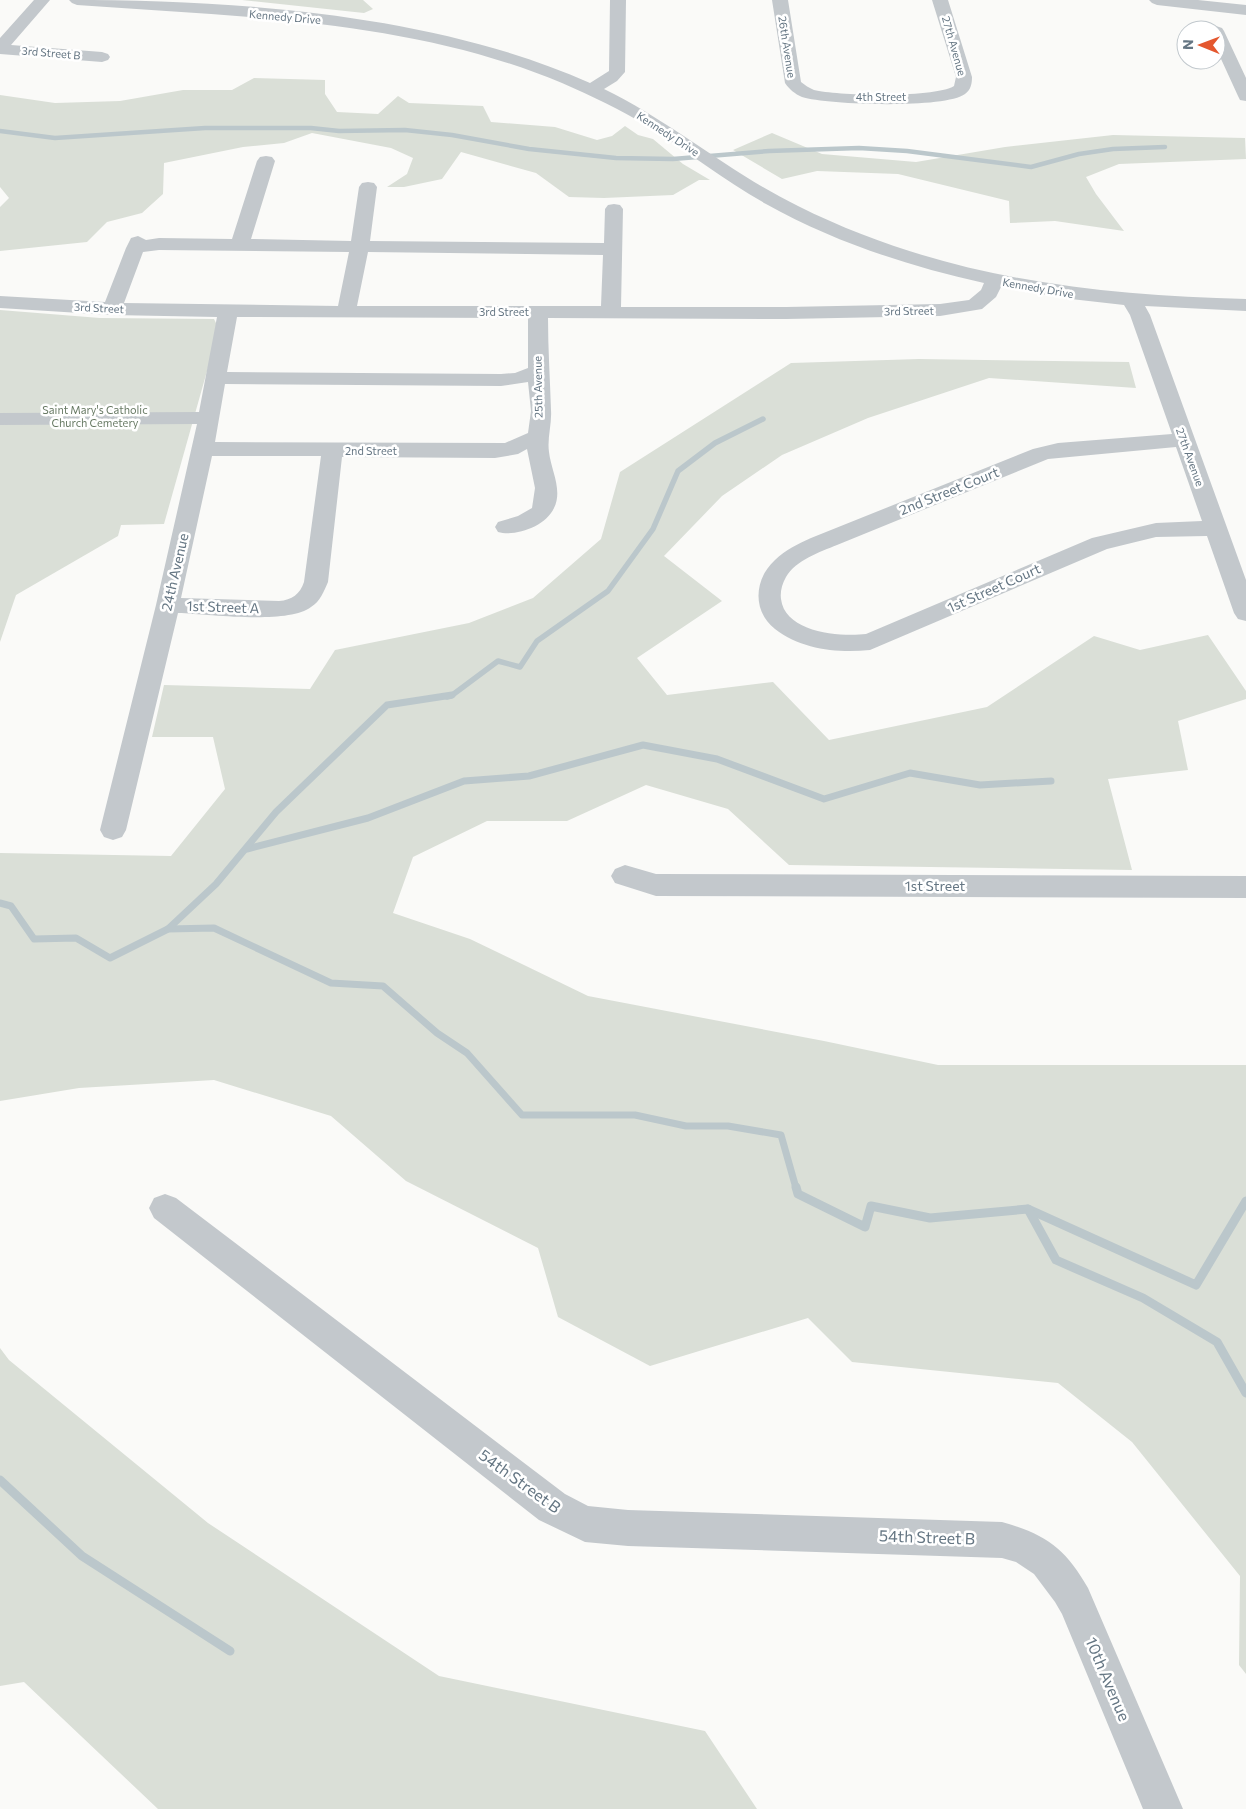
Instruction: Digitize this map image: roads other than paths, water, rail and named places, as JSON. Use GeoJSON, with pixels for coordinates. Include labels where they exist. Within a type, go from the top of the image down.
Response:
{"type":"FeatureCollection","features":[{"type":"Feature","properties":{"kind":"street"},"geometry":{"type":"LineString","coordinates":[[0,48],[42,0]]}},
{"type":"Feature","properties":{"kind":"street","name":"Kennedy Drive"},"geometry":{"type":"LineString","coordinates":[[77,0],[307,18],[404,32],[462,44],[520,62],[591,90],[633,111],[754,190],[793,212],[881,248],[931,264],[995,280],[1086,296],[1132,301],[1246,306]]}},
{"type":"Feature","properties":{"kind":"street"},"geometry":{"type":"LineString","coordinates":[[591,90],[611,78],[617,72],[618,0]]}},
{"type":"Feature","properties":{"kind":"street","name":"26th Avenue"},"geometry":{"type":"LineString","coordinates":[[780,0],[793,83],[802,90]]}},
{"type":"Feature","properties":{"kind":"street","name":"27th Avenue"},"geometry":{"type":"LineString","coordinates":[[940,0],[964,77],[963,87],[960,91]]}},
{"type":"Feature","properties":{"kind":"street"},"geometry":{"type":"LineString","coordinates":[[1157,0],[1246,10]]}},
{"type":"Feature","properties":{"kind":"street"},"geometry":{"type":"LineString","coordinates":[[1204,5],[1211,20]]}},
{"type":"Feature","properties":{"kind":"street","name":"3rd Street B"},"geometry":{"type":"LineString","coordinates":[[0,48],[102,57]]}},
{"type":"Feature","properties":{"kind":"street"},"geometry":{"type":"LineString","coordinates":[[1226,48],[1240,72],[1246,96]]}},
{"type":"Feature","properties":{"kind":"street","name":"4th Street"},"geometry":{"type":"LineString","coordinates":[[802,90],[817,95],[865,98],[933,97],[960,91]]}},
{"type":"Feature","properties":{"kind":"street"},"geometry":{"type":"LineString","coordinates":[[240,244],[266,161]]}},
{"type":"Feature","properties":{"kind":"street"},"geometry":{"type":"LineString","coordinates":[[346,312],[360,245],[368,187]]}},
{"type":"Feature","properties":{"kind":"street"},"geometry":{"type":"LineString","coordinates":[[611,312],[614,209]]}},
{"type":"Feature","properties":{"kind":"street"},"geometry":{"type":"LineString","coordinates":[[112,309],[136,245],[360,245],[612,249]]}},
{"type":"Feature","properties":{"kind":"street","name":"3rd Street"},"geometry":{"type":"LineString","coordinates":[[0,302],[112,309],[228,311],[786,313],[957,309],[982,300],[995,280]]}},
{"type":"Feature","properties":{"kind":"street","name":"27th Avenue"},"geometry":{"type":"LineString","coordinates":[[1132,301],[1140,315],[1246,613]]}},
{"type":"Feature","properties":{"kind":"street","name":"24th Avenue"},"geometry":{"type":"LineString","coordinates":[[113,830],[168,605],[203,449],[228,311]]}},
{"type":"Feature","properties":{"kind":"street","name":"25th Avenue"},"geometry":{"type":"LineString","coordinates":[[506,527],[528,520],[543,509],[545,479],[538,452],[537,437],[541,414],[538,371],[538,312]]}},
{"type":"Feature","properties":{"kind":"street"},"geometry":{"type":"LineString","coordinates":[[215,378],[501,380],[518,379],[538,371]]}},
{"type":"Feature","properties":{"kind":"street"},"geometry":{"type":"LineString","coordinates":[[0,419],[208,418]]}},
{"type":"Feature","properties":{"kind":"street","name":"2nd Street"},"geometry":{"type":"LineString","coordinates":[[203,449],[495,451],[510,448],[537,437]]}},
{"type":"Feature","properties":{"kind":"street","name":"2nd Street Court"},"geometry":{"type":"LineString","coordinates":[[778,620],[770,604],[770,585],[774,574],[785,563],[799,554],[834,538],[922,500],[1042,454],[1075,447],[1184,440]]}},
{"type":"Feature","properties":{"kind":"street","name":"1st Street A"},"geometry":{"type":"LineString","coordinates":[[168,605],[279,609],[302,604],[313,590],[332,451]]}},
{"type":"Feature","properties":{"kind":"street","name":"1st Street Court"},"geometry":{"type":"LineString","coordinates":[[778,620],[804,635],[824,641],[840,644],[870,642],[1100,542],[1156,530],[1216,528]]}},
{"type":"Feature","properties":{"kind":"street","name":"1st Street"},"geometry":{"type":"LineString","coordinates":[[625,876],[656,885],[1246,887]]}},
{"type":"Feature","properties":{"kind":"street","name":"54th Street B"},"geometry":{"type":"LineString","coordinates":[[165,1208],[552,1508],[585,1524],[628,1528],[1002,1540],[1023,1545],[1042,1555]]}},
{"type":"Feature","properties":{"kind":"street","name":"10th Avenue"},"geometry":{"type":"LineString","coordinates":[[1042,1555],[1061,1576],[1075,1601],[1162,1809]]}},
{"type":"Feature","properties":{"kind":"waterway"},"geometry":{"type":"LineString","coordinates":[[0,131],[55,138],[205,128],[311,128],[339,131],[405,130],[452,135],[529,149],[616,158],[673,159],[769,151],[859,148],[907,151],[1031,167],[1079,154],[1113,149],[1165,147]]}},
{"type":"Feature","properties":{"kind":"waterway"},"geometry":{"type":"LineString","coordinates":[[447,697],[498,661],[520,667],[537,641],[608,591],[653,529],[678,471],[715,443],[763,419]]}},
{"type":"Feature","properties":{"kind":"waterway"},"geometry":{"type":"LineString","coordinates":[[168,929],[216,884],[276,812],[387,705],[452,695]]}},
{"type":"Feature","properties":{"kind":"waterway"},"geometry":{"type":"LineString","coordinates":[[247,849],[368,818],[464,781],[529,776],[643,745],[717,759],[824,799],[910,773],[980,785],[1051,781]]}},
{"type":"Feature","properties":{"kind":"waterway"},"geometry":{"type":"LineString","coordinates":[[0,903],[11,906],[34,939],[76,938],[110,958],[168,929]]}},
{"type":"Feature","properties":{"kind":"waterway"},"geometry":{"type":"LineString","coordinates":[[168,929],[214,928],[331,983],[383,986],[437,1033],[467,1053],[522,1115],[635,1115],[686,1126],[728,1126],[781,1135],[796,1188]]}},
{"type":"Feature","properties":{"kind":"waterway"},"geometry":{"type":"LineString","coordinates":[[796,1187],[798,1194],[865,1227],[871,1206],[930,1218],[1028,1209]]}},
{"type":"Feature","properties":{"kind":"waterway"},"geometry":{"type":"LineString","coordinates":[[1028,1209],[1196,1285],[1246,1201]]}},
{"type":"Feature","properties":{"kind":"waterway"},"geometry":{"type":"LineString","coordinates":[[1028,1209],[1056,1260],[1143,1298],[1217,1342],[1246,1393]]}},
{"type":"Feature","properties":{"kind":"waterway"},"geometry":{"type":"LineString","coordinates":[[0,1480],[82,1556],[230,1651]]}},
{"type":"Feature","properties":{"kind":"park label","name":"Saint Mary's Catholic Church Cemetery"},"geometry":{"type":"Point","coordinates":[95,416]}}]}
